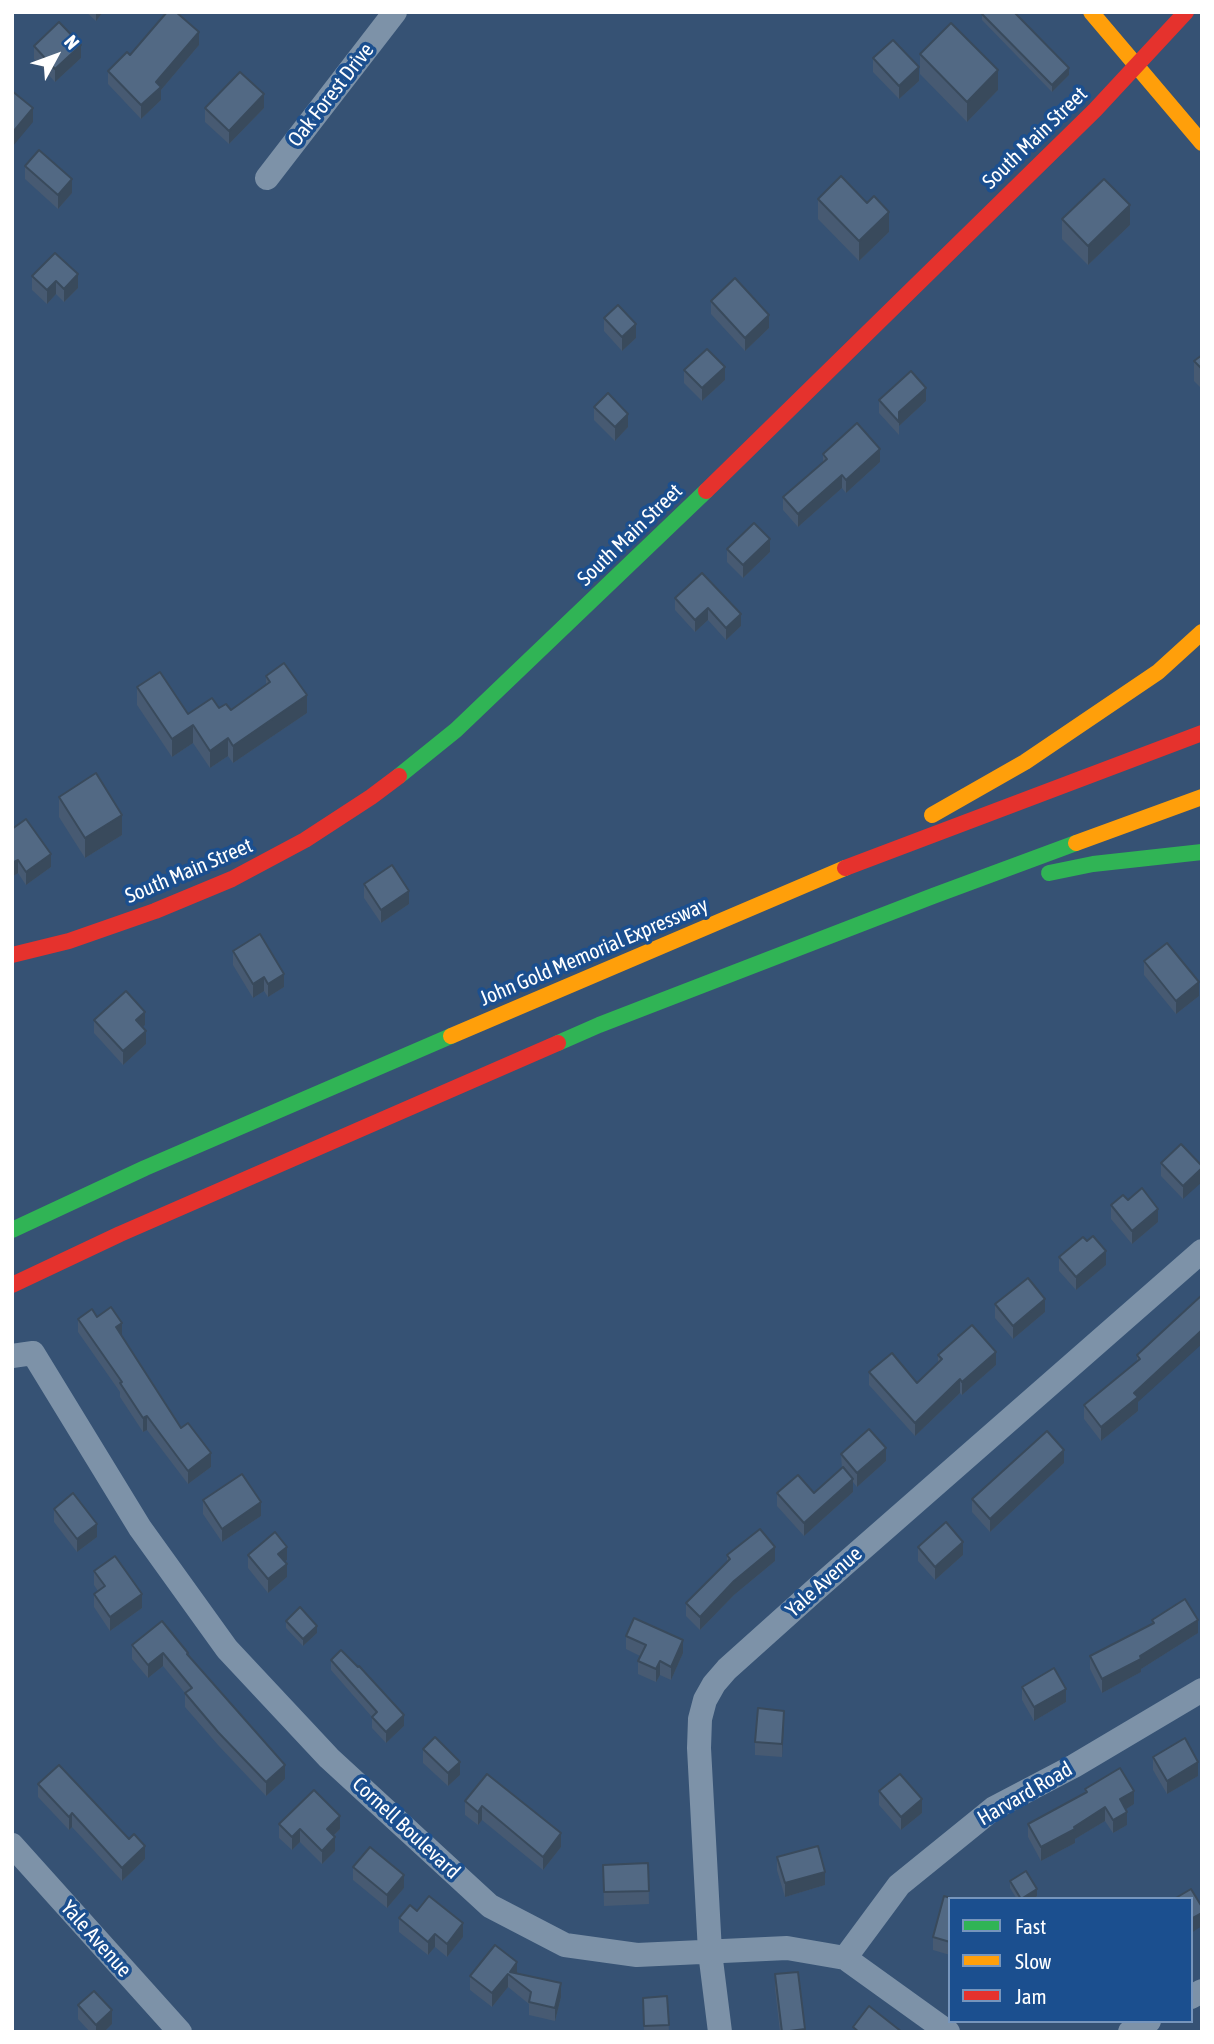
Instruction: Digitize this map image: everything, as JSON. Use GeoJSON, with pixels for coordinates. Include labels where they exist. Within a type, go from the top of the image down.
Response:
{"type":"FeatureCollection","features":[{"type":"Feature","properties":{"kind":"main road"},"geometry":{"type":"LineString","coordinates":[[1090,12],[1202,143]]}},
{"type":"Feature","properties":{"kind":"main road","name":"South Main Street"},"geometry":{"type":"LineString","coordinates":[[12,956],[69,941],[155,911],[232,879],[305,840],[371,797],[425,757],[651,545],[1087,118],[1186,12]]}},
{"type":"Feature","properties":{"kind":"main road"},"geometry":{"type":"LineString","coordinates":[[824,876],[1025,762],[1158,672],[1202,632]]}},
{"type":"Feature","properties":{"kind":"main road","name":"John Gold Memorial Expressway"},"geometry":{"type":"LineString","coordinates":[[12,1230],[158,1163],[824,876],[1202,733]]}},
{"type":"Feature","properties":{"kind":"main road"},"geometry":{"type":"LineString","coordinates":[[12,1285],[120,1234],[599,1025],[933,896],[1202,797]]}},
{"type":"Feature","properties":{"kind":"main road"},"geometry":{"type":"LineString","coordinates":[[933,896],[1093,864],[1202,852]]}},
{"type":"Feature","properties":{"kind":"street","name":"Oak Forest Drive"},"geometry":{"type":"LineString","coordinates":[[267,178],[395,12]]}},
{"type":"Feature","properties":{"kind":"street","name":"Yale Avenue"},"geometry":{"type":"LineString","coordinates":[[720,2032],[710,1952],[699,1748],[700,1719],[705,1700],[727,1669],[1202,1251]]}},
{"type":"Feature","properties":{"kind":"street","name":"Cornell Boulevard"},"geometry":{"type":"LineString","coordinates":[[23,1354],[140,1528],[227,1649],[329,1758],[490,1906],[565,1945],[637,1955],[787,1948],[845,1958],[948,2032]]}},
{"type":"Feature","properties":{"kind":"street","name":"Harvard Road"},"geometry":{"type":"LineString","coordinates":[[845,1958],[899,1885],[994,1808],[1074,1766],[1202,1690]]}},
{"type":"Feature","properties":{"kind":"street","name":"Yale Avenue"},"geometry":{"type":"LineString","coordinates":[[12,1845],[180,2032]]}},
{"type":"Feature","properties":{"kind":"street"},"geometry":{"type":"LineString","coordinates":[[1130,2032],[1146,2023]]}},
{"type":"Feature","properties":{"kind":"building"},"geometry":{"type":"Polygon","coordinates":[[[167,12],[176,12],[199,32],[156,82],[161,87],[141,105],[108,71],[127,52],[130,55],[167,12]]]}},
{"type":"Feature","properties":{"kind":"building"},"geometry":{"type":"Polygon","coordinates":[[[1014,12],[1069,68],[1052,85],[982,14],[1014,12]]]}},
{"type":"Feature","properties":{"kind":"building"},"geometry":{"type":"Polygon","coordinates":[[[59,22],[81,45],[55,69],[34,46],[59,22]]]}},
{"type":"Feature","properties":{"kind":"building"},"geometry":{"type":"Polygon","coordinates":[[[951,23],[998,70],[967,102],[920,54],[951,23]]]}},
{"type":"Feature","properties":{"kind":"building"},"geometry":{"type":"Polygon","coordinates":[[[893,40],[919,67],[899,86],[873,58],[893,40]]]}},
{"type":"Feature","properties":{"kind":"building"},"geometry":{"type":"Polygon","coordinates":[[[240,72],[264,94],[229,131],[205,108],[240,72]]]}},
{"type":"Feature","properties":{"kind":"building"},"geometry":{"type":"Polygon","coordinates":[[[12,91],[33,108],[13,132],[12,132],[12,91]]]}},
{"type":"Feature","properties":{"kind":"building"},"geometry":{"type":"Polygon","coordinates":[[[39,150],[72,179],[58,195],[25,166],[39,150]]]}},
{"type":"Feature","properties":{"kind":"building"},"geometry":{"type":"Polygon","coordinates":[[[841,176],[867,203],[874,196],[889,212],[859,241],[818,199],[841,176]]]}},
{"type":"Feature","properties":{"kind":"building"},"geometry":{"type":"Polygon","coordinates":[[[1104,179],[1130,205],[1088,246],[1062,219],[1104,179]]]}},
{"type":"Feature","properties":{"kind":"building"},"geometry":{"type":"Polygon","coordinates":[[[55,253],[78,274],[64,289],[56,281],[47,290],[32,276],[55,253]]]}},
{"type":"Feature","properties":{"kind":"building"},"geometry":{"type":"Polygon","coordinates":[[[735,278],[769,315],[745,338],[711,301],[735,278]]]}},
{"type":"Feature","properties":{"kind":"building"},"geometry":{"type":"Polygon","coordinates":[[[618,305],[636,324],[622,337],[604,318],[618,305]]]}},
{"type":"Feature","properties":{"kind":"building"},"geometry":{"type":"Polygon","coordinates":[[[707,349],[725,367],[702,388],[684,370],[707,349]]]}},
{"type":"Feature","properties":{"kind":"building"},"geometry":{"type":"Polygon","coordinates":[[[1202,355],[1202,369],[1194,361],[1202,355]]]}},
{"type":"Feature","properties":{"kind":"building"},"geometry":{"type":"Polygon","coordinates":[[[911,371],[926,388],[899,412],[899,422],[879,400],[911,371]]]}},
{"type":"Feature","properties":{"kind":"building"},"geometry":{"type":"Polygon","coordinates":[[[608,393],[628,414],[615,427],[594,407],[608,393]]]}},
{"type":"Feature","properties":{"kind":"building"},"geometry":{"type":"Polygon","coordinates":[[[857,423],[880,449],[846,480],[842,475],[798,514],[783,497],[827,459],[823,454],[857,423]]]}},
{"type":"Feature","properties":{"kind":"building"},"geometry":{"type":"Polygon","coordinates":[[[754,523],[770,539],[743,565],[727,549],[754,523]]]}},
{"type":"Feature","properties":{"kind":"building"},"geometry":{"type":"Polygon","coordinates":[[[702,573],[741,614],[726,628],[708,608],[695,620],[675,598],[702,573]]]}},
{"type":"Feature","properties":{"kind":"building"},"geometry":{"type":"Polygon","coordinates":[[[284,663],[307,695],[233,746],[228,738],[210,751],[193,725],[172,739],[137,687],[160,672],[188,714],[212,698],[219,708],[226,704],[231,710],[270,682],[266,676],[284,663]]]}},
{"type":"Feature","properties":{"kind":"building"},"geometry":{"type":"Polygon","coordinates":[[[96,773],[122,815],[85,838],[59,797],[96,773]]]}},
{"type":"Feature","properties":{"kind":"building"},"geometry":{"type":"Polygon","coordinates":[[[26,819],[51,854],[26,872],[18,860],[12,863],[12,829],[26,819]]]}},
{"type":"Feature","properties":{"kind":"building"},"geometry":{"type":"Polygon","coordinates":[[[392,865],[409,891],[381,910],[364,884],[392,865]]]}},
{"type":"Feature","properties":{"kind":"building"},"geometry":{"type":"Polygon","coordinates":[[[260,934],[284,974],[268,984],[264,977],[253,984],[233,951],[260,934]]]}},
{"type":"Feature","properties":{"kind":"building"},"geometry":{"type":"Polygon","coordinates":[[[1167,943],[1199,982],[1176,1001],[1144,961],[1167,943]]]}},
{"type":"Feature","properties":{"kind":"building"},"geometry":{"type":"Polygon","coordinates":[[[126,991],[145,1012],[136,1020],[146,1031],[123,1051],[94,1020],[126,991]]]}},
{"type":"Feature","properties":{"kind":"building"},"geometry":{"type":"Polygon","coordinates":[[[1181,1144],[1202,1166],[1183,1186],[1161,1163],[1181,1144]]]}},
{"type":"Feature","properties":{"kind":"building"},"geometry":{"type":"Polygon","coordinates":[[[1142,1188],[1158,1209],[1132,1231],[1111,1205],[1123,1195],[1128,1200],[1142,1188]]]}},
{"type":"Feature","properties":{"kind":"building"},"geometry":{"type":"Polygon","coordinates":[[[1093,1236],[1106,1251],[1076,1277],[1059,1257],[1083,1237],[1087,1241],[1093,1236]]]}},
{"type":"Feature","properties":{"kind":"building"},"geometry":{"type":"Polygon","coordinates":[[[1028,1278],[1045,1299],[1013,1326],[995,1304],[1028,1278]]]}},
{"type":"Feature","properties":{"kind":"building"},"geometry":{"type":"Polygon","coordinates":[[[1202,1295],[1202,1330],[1134,1393],[1138,1397],[1101,1427],[1084,1405],[1140,1359],[1137,1355],[1202,1295]]]}},
{"type":"Feature","properties":{"kind":"building"},"geometry":{"type":"Polygon","coordinates":[[[111,1307],[122,1323],[116,1327],[181,1428],[188,1423],[211,1453],[188,1471],[147,1416],[143,1418],[120,1383],[122,1382],[78,1319],[92,1309],[97,1317],[111,1307]]]}},
{"type":"Feature","properties":{"kind":"building"},"geometry":{"type":"Polygon","coordinates":[[[972,1325],[996,1352],[962,1382],[960,1379],[915,1423],[869,1372],[892,1353],[917,1383],[942,1359],[938,1355],[972,1325]]]}},
{"type":"Feature","properties":{"kind":"building"},"geometry":{"type":"Polygon","coordinates":[[[869,1429],[886,1448],[857,1473],[841,1454],[869,1429]]]}},
{"type":"Feature","properties":{"kind":"building"},"geometry":{"type":"Polygon","coordinates":[[[1047,1431],[1064,1450],[990,1519],[972,1499],[1047,1431]]]}},
{"type":"Feature","properties":{"kind":"building"},"geometry":{"type":"Polygon","coordinates":[[[843,1467],[853,1479],[804,1523],[777,1493],[798,1475],[814,1493],[843,1467]]]}},
{"type":"Feature","properties":{"kind":"building"},"geometry":{"type":"Polygon","coordinates":[[[242,1474],[261,1502],[222,1529],[203,1500],[242,1474]]]}},
{"type":"Feature","properties":{"kind":"building"},"geometry":{"type":"Polygon","coordinates":[[[73,1493],[97,1524],[77,1539],[54,1509],[73,1493]]]}},
{"type":"Feature","properties":{"kind":"building"},"geometry":{"type":"Polygon","coordinates":[[[946,1522],[963,1542],[935,1567],[918,1547],[946,1522]]]}},
{"type":"Feature","properties":{"kind":"building"},"geometry":{"type":"Polygon","coordinates":[[[760,1529],[775,1547],[734,1581],[700,1617],[686,1603],[730,1559],[727,1555],[760,1529]]]}},
{"type":"Feature","properties":{"kind":"building"},"geometry":{"type":"Polygon","coordinates":[[[275,1532],[287,1547],[278,1554],[287,1564],[268,1579],[248,1555],[275,1532]]]}},
{"type":"Feature","properties":{"kind":"building"},"geometry":{"type":"Polygon","coordinates":[[[115,1556],[142,1594],[110,1617],[94,1594],[105,1586],[94,1571],[115,1556]]]}},
{"type":"Feature","properties":{"kind":"building"},"geometry":{"type":"Polygon","coordinates":[[[1185,1599],[1198,1620],[1140,1656],[1141,1659],[1102,1679],[1090,1656],[1154,1623],[1152,1620],[1185,1599]]]}},
{"type":"Feature","properties":{"kind":"building"},"geometry":{"type":"Polygon","coordinates":[[[300,1607],[317,1626],[303,1639],[286,1621],[300,1607]]]}},
{"type":"Feature","properties":{"kind":"building"},"geometry":{"type":"Polygon","coordinates":[[[634,1618],[683,1640],[671,1667],[660,1661],[656,1669],[638,1661],[646,1645],[626,1636],[634,1618]]]}},
{"type":"Feature","properties":{"kind":"building"},"geometry":{"type":"Polygon","coordinates":[[[162,1621],[187,1654],[285,1765],[266,1782],[185,1693],[192,1688],[163,1653],[148,1665],[132,1645],[162,1621]]]}},
{"type":"Feature","properties":{"kind":"building"},"geometry":{"type":"Polygon","coordinates":[[[341,1650],[404,1715],[386,1732],[372,1717],[377,1712],[331,1660],[341,1650]]]}},
{"type":"Feature","properties":{"kind":"building"},"geometry":{"type":"Polygon","coordinates":[[[1054,1668],[1066,1689],[1034,1707],[1022,1687],[1054,1668]]]}},
{"type":"Feature","properties":{"kind":"building"},"geometry":{"type":"Polygon","coordinates":[[[758,1708],[784,1711],[782,1744],[755,1742],[758,1708]]]}},
{"type":"Feature","properties":{"kind":"building"},"geometry":{"type":"Polygon","coordinates":[[[435,1737],[460,1762],[448,1773],[423,1749],[435,1737]]]}},
{"type":"Feature","properties":{"kind":"building"},"geometry":{"type":"Polygon","coordinates":[[[1185,1738],[1198,1762],[1167,1781],[1153,1757],[1185,1738]]]}},
{"type":"Feature","properties":{"kind":"building"},"geometry":{"type":"Polygon","coordinates":[[[59,1765],[129,1839],[134,1834],[145,1846],[122,1868],[72,1813],[69,1817],[38,1784],[59,1765]]]}},
{"type":"Feature","properties":{"kind":"building"},"geometry":{"type":"Polygon","coordinates":[[[1120,1768],[1134,1791],[1120,1799],[1127,1812],[1113,1820],[1105,1807],[1074,1827],[1075,1829],[1041,1847],[1028,1824],[1087,1792],[1085,1789],[1120,1768]]]}},
{"type":"Feature","properties":{"kind":"building"},"geometry":{"type":"Polygon","coordinates":[[[487,1774],[561,1833],[543,1857],[482,1806],[478,1812],[465,1801],[487,1774]]]}},
{"type":"Feature","properties":{"kind":"building"},"geometry":{"type":"Polygon","coordinates":[[[900,1774],[922,1799],[901,1817],[879,1791],[900,1774]]]}},
{"type":"Feature","properties":{"kind":"building"},"geometry":{"type":"Polygon","coordinates":[[[314,1790],[340,1816],[327,1829],[335,1837],[322,1851],[300,1829],[292,1837],[279,1824],[314,1790]]]}},
{"type":"Feature","properties":{"kind":"building"},"geometry":{"type":"Polygon","coordinates":[[[818,1846],[825,1872],[785,1883],[777,1857],[818,1846]]]}},
{"type":"Feature","properties":{"kind":"building"},"geometry":{"type":"Polygon","coordinates":[[[370,1847],[404,1875],[387,1895],[353,1867],[370,1847]]]}},
{"type":"Feature","properties":{"kind":"building"},"geometry":{"type":"Polygon","coordinates":[[[648,1863],[649,1891],[604,1892],[603,1865],[648,1863]]]}},
{"type":"Feature","properties":{"kind":"building"},"geometry":{"type":"Polygon","coordinates":[[[1026,1871],[1037,1889],[1020,1897],[1010,1881],[1026,1871]]]}},
{"type":"Feature","properties":{"kind":"building"},"geometry":{"type":"Polygon","coordinates":[[[1191,1889],[1202,1907],[1202,1913],[1193,1918],[1193,1897],[1177,1897],[1191,1889]]]}},
{"type":"Feature","properties":{"kind":"building"},"geometry":{"type":"Polygon","coordinates":[[[429,1896],[463,1923],[447,1944],[435,1934],[428,1942],[399,1918],[410,1905],[417,1911],[429,1896]]]}},
{"type":"Feature","properties":{"kind":"building"},"geometry":{"type":"Polygon","coordinates":[[[944,1896],[948,1897],[948,1941],[933,1937],[944,1896]]]}},
{"type":"Feature","properties":{"kind":"building"},"geometry":{"type":"Polygon","coordinates":[[[495,1945],[517,1962],[510,1972],[561,1983],[555,2008],[529,2002],[531,1992],[508,1974],[492,1993],[470,1976],[495,1945]]]}},
{"type":"Feature","properties":{"kind":"building"},"geometry":{"type":"Polygon","coordinates":[[[798,1972],[805,2029],[782,2032],[775,1974],[798,1972]]]}},
{"type":"Feature","properties":{"kind":"building"},"geometry":{"type":"Polygon","coordinates":[[[94,1991],[112,2010],[96,2025],[78,2005],[94,1991]]]}},
{"type":"Feature","properties":{"kind":"building"},"geometry":{"type":"Polygon","coordinates":[[[667,1996],[669,2025],[644,2026],[643,1998],[667,1996]]]}},
{"type":"Feature","properties":{"kind":"building"},"geometry":{"type":"Polygon","coordinates":[[[869,2006],[902,2032],[859,2032],[853,2027],[869,2006]]]}},
{"type":"Feature","properties":{"kind":"traffic: fast"},"geometry":{"type":"LineString","coordinates":[[399,776],[456,730],[706,491]]}},
{"type":"Feature","properties":{"kind":"traffic: fast"},"geometry":{"type":"LineString","coordinates":[[558,1043],[1076,843]]}},
{"type":"Feature","properties":{"kind":"traffic: fast"},"geometry":{"type":"LineString","coordinates":[[1049,873],[1093,864],[1202,852]]}},
{"type":"Feature","properties":{"kind":"traffic: fast"},"geometry":{"type":"LineString","coordinates":[[12,1230],[145,1168],[451,1036]]}},
{"type":"Feature","properties":{"kind":"traffic: slow"},"geometry":{"type":"LineString","coordinates":[[1091,12],[1202,143]]}},
{"type":"Feature","properties":{"kind":"traffic: slow"},"geometry":{"type":"LineString","coordinates":[[932,815],[1025,762],[1158,672],[1202,632]]}},
{"type":"Feature","properties":{"kind":"traffic: slow"},"geometry":{"type":"LineString","coordinates":[[1076,843],[1202,797]]}},
{"type":"Feature","properties":{"kind":"traffic: slow"},"geometry":{"type":"LineString","coordinates":[[451,1036],[845,868]]}},
{"type":"Feature","properties":{"kind":"traffic: jam"},"geometry":{"type":"LineString","coordinates":[[706,491],[1095,110],[1186,12]]}},
{"type":"Feature","properties":{"kind":"traffic: jam"},"geometry":{"type":"LineString","coordinates":[[845,868],[1202,733]]}},
{"type":"Feature","properties":{"kind":"traffic: jam"},"geometry":{"type":"LineString","coordinates":[[12,955],[69,941],[155,911],[232,879],[305,840],[399,776]]}},
{"type":"Feature","properties":{"kind":"traffic: jam"},"geometry":{"type":"LineString","coordinates":[[12,1285],[120,1234],[558,1043]]}}]}
